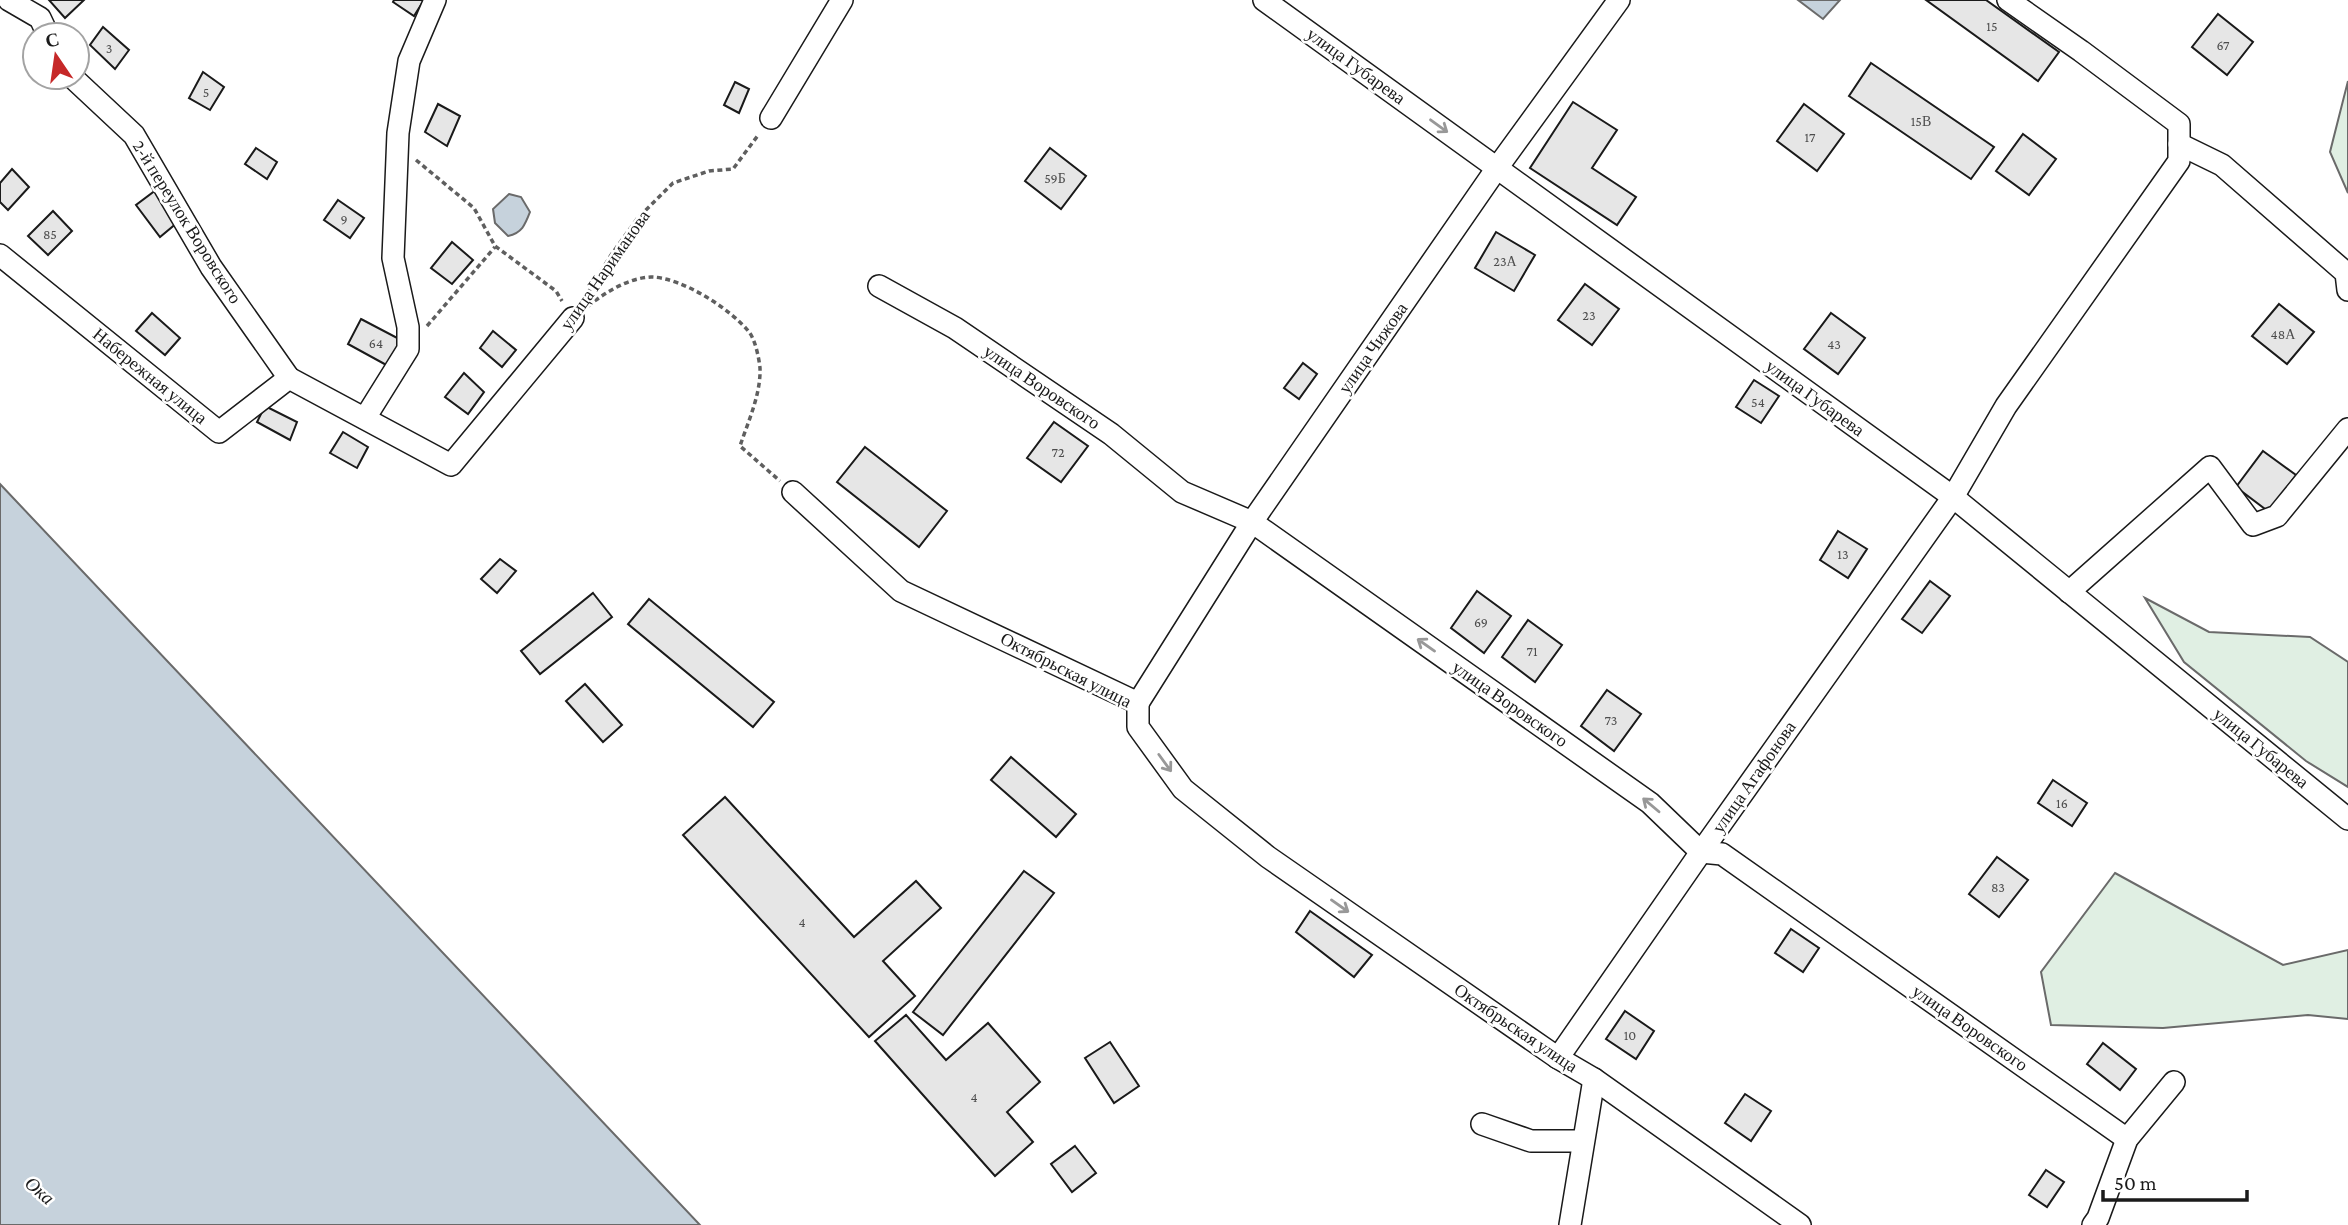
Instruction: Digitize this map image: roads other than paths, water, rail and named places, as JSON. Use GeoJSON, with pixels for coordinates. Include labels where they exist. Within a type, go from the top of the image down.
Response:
{"type":"FeatureCollection","features":[{"type":"Feature","properties":{"kind":"street"},"geometry":{"type":"LineString","coordinates":[[9,0],[41,21]]}},
{"type":"Feature","properties":{"kind":"street"},"geometry":{"type":"LineString","coordinates":[[289,377],[365,418],[408,349],[408,327],[393,258],[397,147],[409,61],[435,0]]}},
{"type":"Feature","properties":{"kind":"street"},"geometry":{"type":"LineString","coordinates":[[771,118],[842,0]]}},
{"type":"Feature","properties":{"kind":"street","name":"улица Губарева"},"geometry":{"type":"LineString","coordinates":[[1264,0],[1953,497],[2348,819]]}},
{"type":"Feature","properties":{"kind":"street","name":"улица Чижова"},"geometry":{"type":"LineString","coordinates":[[1138,703],[1252,522],[1497,168],[1619,0]]}},
{"type":"Feature","properties":{"kind":"street"},"geometry":{"type":"LineString","coordinates":[[2008,0],[2179,124],[2179,144],[2222,165],[2346,273],[2348,290]]}},
{"type":"Feature","properties":{"kind":"street","name":"2-й переулок Воровского"},"geometry":{"type":"LineString","coordinates":[[87,91],[134,135],[211,267],[289,377]]}},
{"type":"Feature","properties":{"kind":"street","name":"улица Агафонова"},"geometry":{"type":"LineString","coordinates":[[1558,1059],[1953,497],[2006,405],[2179,160],[2179,144]]}},
{"type":"Feature","properties":{"kind":"street","name":"Набережная улица"},"geometry":{"type":"LineString","coordinates":[[0,256],[219,432],[289,377]]}},
{"type":"Feature","properties":{"kind":"street","name":"улица Воровского"},"geometry":{"type":"LineString","coordinates":[[879,286],[978,343],[1111,434],[1182,492],[1252,522],[1650,803],[1701,852],[1723,854],[2127,1139]]}},
{"type":"Feature","properties":{"kind":"street","name":"улица Нариманова"},"geometry":{"type":"LineString","coordinates":[[365,418],[451,465],[573,318]]}},
{"type":"Feature","properties":{"kind":"street"},"geometry":{"type":"LineString","coordinates":[[2069,592],[2210,467],[2253,526],[2277,516],[2348,429]]}},
{"type":"Feature","properties":{"kind":"street","name":"Октябрьская улица"},"geometry":{"type":"LineString","coordinates":[[793,492],[901,591],[1138,703],[1138,726],[1183,789],[1268,857],[1558,1059],[1594,1079],[1800,1225]]}},
{"type":"Feature","properties":{"kind":"street"},"geometry":{"type":"LineString","coordinates":[[1570,1225],[1594,1079]]}},
{"type":"Feature","properties":{"kind":"street"},"geometry":{"type":"LineString","coordinates":[[2093,1225],[2127,1139],[2174,1082]]}},
{"type":"Feature","properties":{"kind":"street"},"geometry":{"type":"LineString","coordinates":[[1482,1124],[1531,1141],[1583,1141]]}},
{"type":"Feature","properties":{"kind":"water"},"geometry":{"type":"Polygon","coordinates":[[[1798,0],[1840,0],[1823,19],[1798,0]]]}},
{"type":"Feature","properties":{"kind":"water"},"geometry":{"type":"Polygon","coordinates":[[[509,194],[521,197],[530,212],[522,228],[508,236],[495,223],[493,209],[509,194]]]}},
{"type":"Feature","properties":{"kind":"water","name":"Ока"},"geometry":{"type":"Polygon","coordinates":[[[0,484],[700,1225],[0,1225],[0,484]]]}}]}
